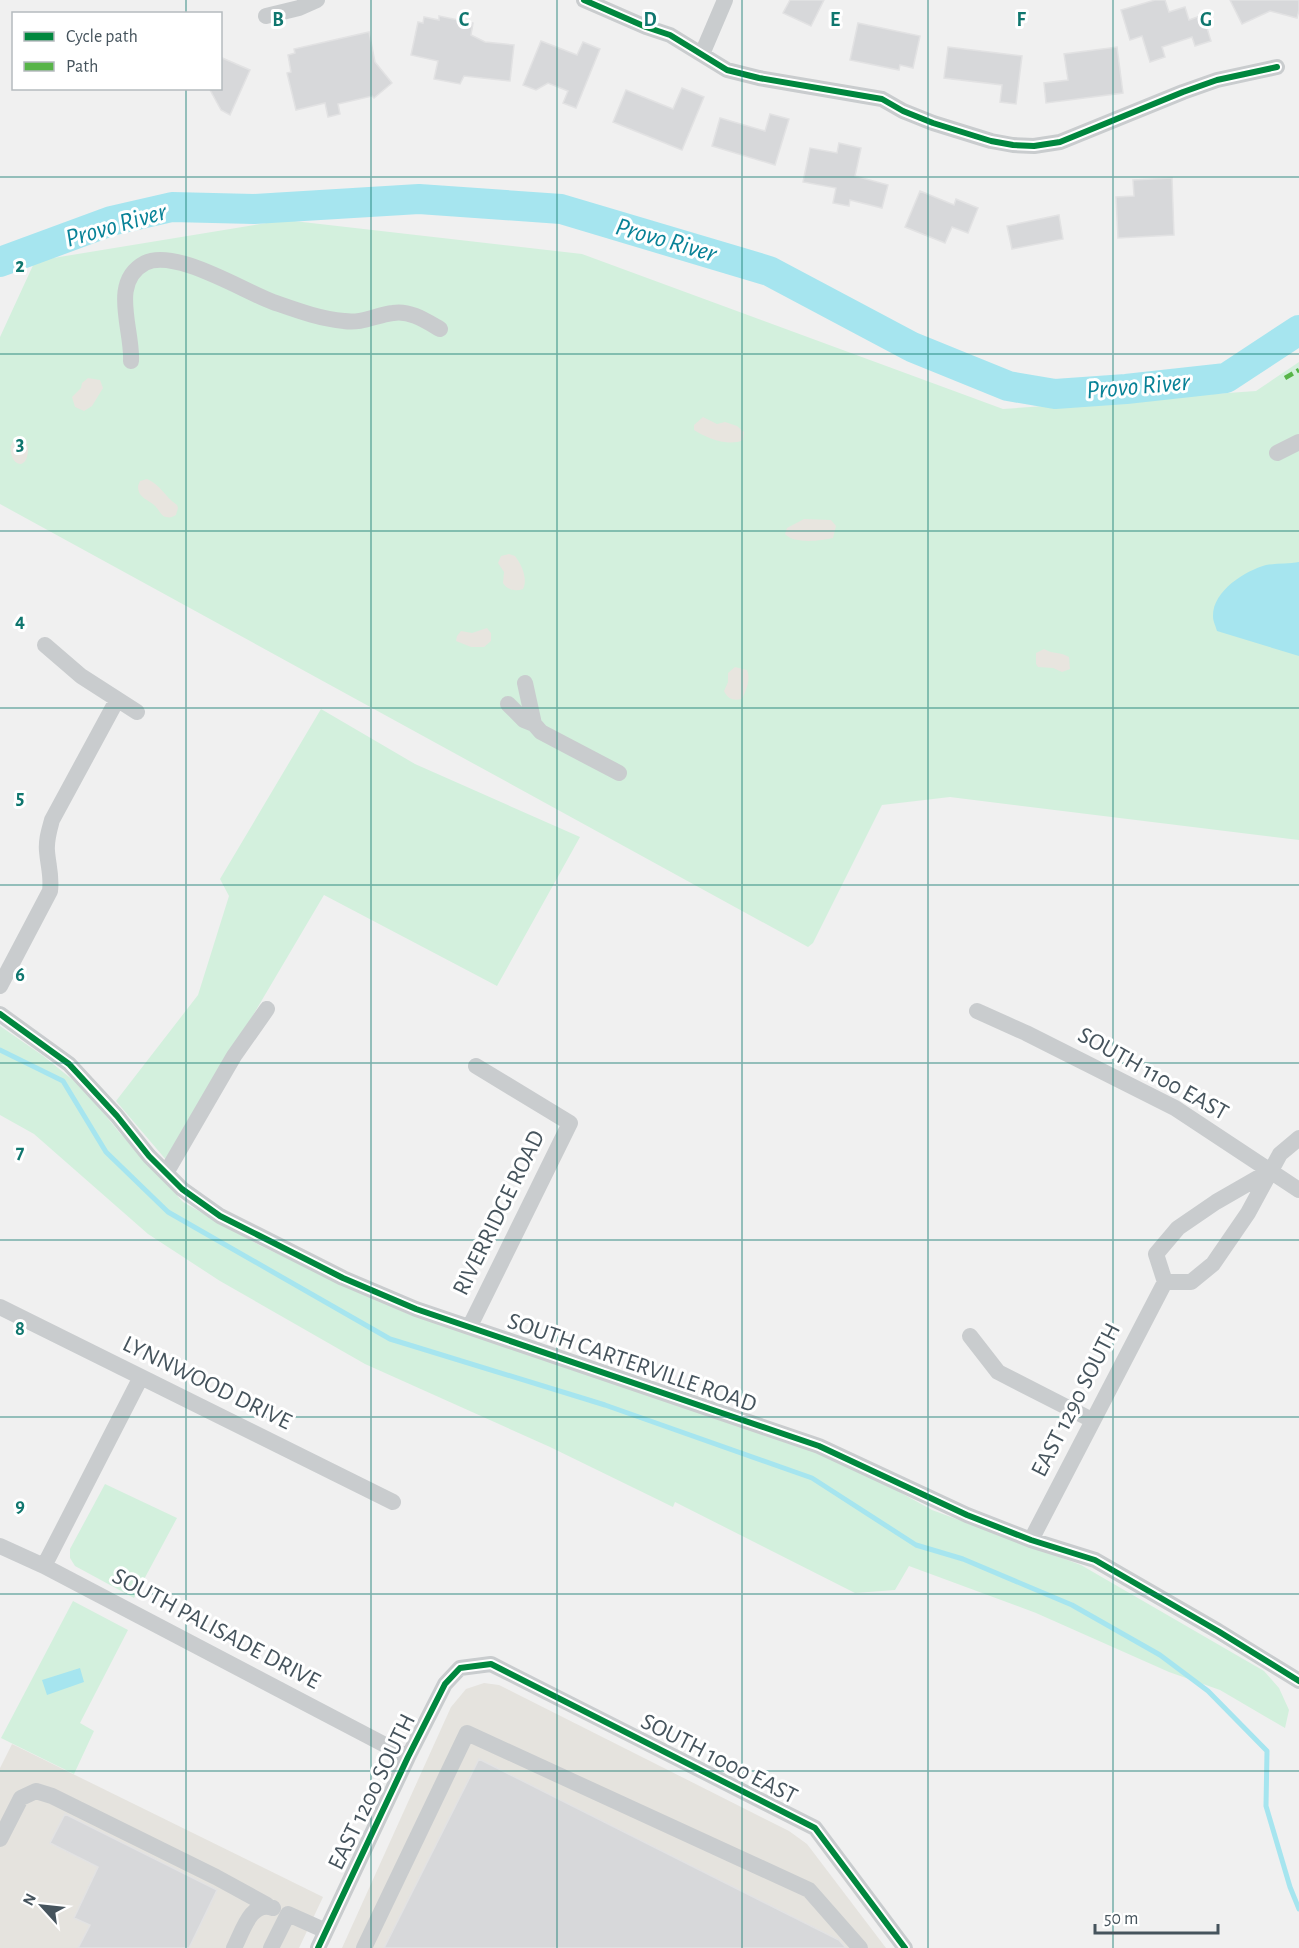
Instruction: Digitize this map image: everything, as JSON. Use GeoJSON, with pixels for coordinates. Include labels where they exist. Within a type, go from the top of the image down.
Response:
{"type":"FeatureCollection","features":[{"type":"Feature","properties":{"kind":"street"},"geometry":{"type":"LineString","coordinates":[[266,16],[298,8],[317,0]]}},
{"type":"Feature","properties":{"kind":"street"},"geometry":{"type":"LineString","coordinates":[[584,0],[670,35],[727,70],[759,78],[882,99],[923,119],[991,141],[1013,145],[1034,146],[1060,142],[1217,80],[1277,67]]}},
{"type":"Feature","properties":{"kind":"street"},"geometry":{"type":"LineString","coordinates":[[702,54],[725,0]]}},
{"type":"Feature","properties":{"kind":"street"},"geometry":{"type":"LineString","coordinates":[[130,361],[131,340],[124,297],[126,285],[135,272],[145,264],[155,261],[182,262],[272,302],[331,319],[358,322],[395,312],[412,314],[440,329]]}},
{"type":"Feature","properties":{"kind":"street"},"geometry":{"type":"LineString","coordinates":[[1277,453],[1299,442]]}},
{"type":"Feature","properties":{"kind":"street"},"geometry":{"type":"LineString","coordinates":[[45,645],[81,676],[137,712]]}},
{"type":"Feature","properties":{"kind":"street"},"geometry":{"type":"LineString","coordinates":[[525,683],[534,724]]}},
{"type":"Feature","properties":{"kind":"street"},"geometry":{"type":"LineString","coordinates":[[0,986],[50,891],[52,879],[47,836],[52,820],[117,700]]}},
{"type":"Feature","properties":{"kind":"street"},"geometry":{"type":"LineString","coordinates":[[508,704],[524,720],[534,724],[541,732],[620,773]]}},
{"type":"Feature","properties":{"kind":"street"},"geometry":{"type":"LineString","coordinates":[[166,1173],[234,1056],[267,1009]]}},
{"type":"Feature","properties":{"kind":"street","name":"SOUTH 1100 EAST"},"geometry":{"type":"LineString","coordinates":[[977,1011],[1026,1033],[1175,1108],[1299,1190]]}},
{"type":"Feature","properties":{"kind":"street","name":"SOUTH CARTERVILLE ROAD"},"geometry":{"type":"LineString","coordinates":[[0,1014],[69,1064],[166,1173],[195,1200],[220,1216],[342,1278],[416,1309],[819,1446],[967,1515],[1031,1540],[1095,1560],[1299,1681]]}},
{"type":"Feature","properties":{"kind":"street","name":"RIVERRIDGE ROAD"},"geometry":{"type":"LineString","coordinates":[[470,1326],[570,1123],[476,1066]]}},
{"type":"Feature","properties":{"kind":"street"},"geometry":{"type":"LineString","coordinates":[[1270,1171],[1216,1202],[1178,1228],[1156,1254],[1165,1282],[1191,1282],[1213,1264],[1248,1213],[1280,1154],[1299,1138]]}},
{"type":"Feature","properties":{"kind":"street","name":"EAST 1290 SOUTH"},"geometry":{"type":"LineString","coordinates":[[1031,1540],[1165,1282]]}},
{"type":"Feature","properties":{"kind":"street","name":"LYNNWOOD DRIVE"},"geometry":{"type":"LineString","coordinates":[[0,1307],[393,1502]]}},
{"type":"Feature","properties":{"kind":"street"},"geometry":{"type":"LineString","coordinates":[[970,1336],[998,1372],[1092,1420]]}},
{"type":"Feature","properties":{"kind":"street"},"geometry":{"type":"LineString","coordinates":[[44,1566],[141,1377]]}},
{"type":"Feature","properties":{"kind":"street","name":"SOUTH PALISADE DRIVE"},"geometry":{"type":"LineString","coordinates":[[0,1546],[44,1566],[408,1757]]}},
{"type":"Feature","properties":{"kind":"street","name":"SOUTH 1000 EAST"},"geometry":{"type":"LineString","coordinates":[[472,1665],[491,1664],[814,1828],[905,1948]]}},
{"type":"Feature","properties":{"kind":"street","name":"EAST 1200 SOUTH"},"geometry":{"type":"LineString","coordinates":[[318,1948],[445,1684],[460,1668],[472,1665]]}},
{"type":"Feature","properties":{"kind":"street"},"geometry":{"type":"LineString","coordinates":[[364,1948],[467,1733],[809,1890],[860,1948]]}},
{"type":"Feature","properties":{"kind":"street"},"geometry":{"type":"LineString","coordinates":[[0,1839],[21,1798],[36,1791],[52,1796],[216,1877],[267,1905],[326,1931]]}},
{"type":"Feature","properties":{"kind":"street"},"geometry":{"type":"LineString","coordinates":[[234,1948],[250,1916],[259,1908],[267,1905]]}},
{"type":"Feature","properties":{"kind":"street"},"geometry":{"type":"LineString","coordinates":[[271,1948],[288,1914]]}},
{"type":"Feature","properties":{"kind":"shaded area"},"geometry":{"type":"Polygon","coordinates":[[[484,1683],[499,1685],[789,1831],[807,1844],[886,1948],[342,1948],[451,1707],[466,1689],[484,1683]]]}},
{"type":"Feature","properties":{"kind":"shaded area"},"geometry":{"type":"Polygon","coordinates":[[[12,1744],[323,1897],[299,1948],[0,1948],[0,1768],[12,1744]]]}},
{"type":"Feature","properties":{"kind":"green space"},"geometry":{"type":"Polygon","coordinates":[[[285,220],[582,254],[1003,409],[1256,391],[1299,362],[1299,840],[950,797],[882,805],[813,943],[808,947],[0,504],[0,337],[35,261],[285,220]]]}},
{"type":"Feature","properties":{"kind":"green space"},"geometry":{"type":"Polygon","coordinates":[[[321,709],[415,764],[580,837],[497,986],[324,895],[167,1161],[116,1101],[198,995],[229,896],[220,879],[321,709]]]}},
{"type":"Feature","properties":{"kind":"green space"},"geometry":{"type":"Polygon","coordinates":[[[0,1026],[42,1055],[84,1089],[119,1132],[183,1202],[261,1246],[406,1313],[825,1455],[932,1510],[1081,1565],[1264,1671],[1279,1688],[1289,1710],[1285,1728],[1220,1690],[1169,1672],[1036,1613],[909,1566],[895,1590],[855,1593],[675,1502],[673,1507],[550,1447],[365,1364],[220,1281],[148,1234],[34,1134],[0,1115],[0,1026]]]}},
{"type":"Feature","properties":{"kind":"green space"},"geometry":{"type":"Polygon","coordinates":[[[105,1484],[177,1518],[134,1598],[75,1566],[70,1558],[70,1549],[105,1484]]]}},
{"type":"Feature","properties":{"kind":"green space"},"geometry":{"type":"Polygon","coordinates":[[[73,1601],[128,1630],[80,1723],[94,1731],[74,1774],[1,1738],[73,1601]]]}},
{"type":"Feature","properties":{"kind":"sand"},"geometry":{"type":"Polygon","coordinates":[[[88,378],[100,380],[103,388],[92,406],[84,411],[75,407],[72,397],[88,378]]]}},
{"type":"Feature","properties":{"kind":"sand"},"geometry":{"type":"Polygon","coordinates":[[[703,417],[717,424],[725,422],[737,426],[744,432],[743,440],[731,443],[711,439],[699,433],[694,430],[694,425],[703,417]]]}},
{"type":"Feature","properties":{"kind":"sand"},"geometry":{"type":"Polygon","coordinates":[[[18,436],[24,438],[28,449],[27,457],[20,464],[16,463],[11,454],[13,441],[18,436]]]}},
{"type":"Feature","properties":{"kind":"sand"},"geometry":{"type":"Polygon","coordinates":[[[147,479],[156,484],[177,505],[176,515],[164,516],[140,494],[138,486],[140,481],[147,479]]]}},
{"type":"Feature","properties":{"kind":"sand"},"geometry":{"type":"Polygon","coordinates":[[[804,519],[831,520],[836,526],[833,538],[814,541],[801,540],[785,534],[787,528],[804,519]]]}},
{"type":"Feature","properties":{"kind":"sand"},"geometry":{"type":"Polygon","coordinates":[[[509,554],[515,556],[522,568],[525,577],[523,589],[512,590],[503,583],[504,572],[498,563],[501,556],[509,554]]]}},
{"type":"Feature","properties":{"kind":"sand"},"geometry":{"type":"Polygon","coordinates":[[[487,628],[491,633],[491,641],[484,647],[471,647],[456,641],[461,631],[472,633],[487,628]]]}},
{"type":"Feature","properties":{"kind":"sand"},"geometry":{"type":"Polygon","coordinates":[[[1044,649],[1069,657],[1070,669],[1062,672],[1053,668],[1038,667],[1036,653],[1044,649]]]}},
{"type":"Feature","properties":{"kind":"sand"},"geometry":{"type":"Polygon","coordinates":[[[735,667],[747,670],[748,674],[746,689],[742,699],[739,700],[729,698],[724,691],[728,682],[728,673],[735,667]]]}},
{"type":"Feature","properties":{"kind":"water"},"geometry":{"type":"Polygon","coordinates":[[[1299,562],[1299,656],[1217,631],[1213,619],[1214,608],[1231,583],[1266,565],[1299,562]]]}},
{"type":"Feature","properties":{"kind":"water"},"geometry":{"type":"Polygon","coordinates":[[[80,1668],[84,1682],[47,1695],[42,1680],[80,1668]]]}},
{"type":"Feature","properties":{"kind":"building"},"geometry":{"type":"Polygon","coordinates":[[[790,0],[824,0],[811,26],[783,13],[790,0]]]}},
{"type":"Feature","properties":{"kind":"building"},"geometry":{"type":"Polygon","coordinates":[[[1155,0],[1165,0],[1169,12],[1185,7],[1189,20],[1203,15],[1211,41],[1195,46],[1192,37],[1162,47],[1165,57],[1150,62],[1142,36],[1130,40],[1121,10],[1155,0]]]}},
{"type":"Feature","properties":{"kind":"building"},"geometry":{"type":"Polygon","coordinates":[[[1230,0],[1299,0],[1299,10],[1297,18],[1270,11],[1242,24],[1230,0]]]}},
{"type":"Feature","properties":{"kind":"building"},"geometry":{"type":"Polygon","coordinates":[[[439,16],[473,23],[471,35],[485,42],[514,45],[510,81],[464,76],[460,84],[434,79],[438,61],[411,55],[418,22],[423,23],[424,17],[439,20],[439,16]]]}},
{"type":"Feature","properties":{"kind":"building"},"geometry":{"type":"Polygon","coordinates":[[[858,23],[920,36],[913,68],[900,65],[899,70],[850,60],[858,23]]]}},
{"type":"Feature","properties":{"kind":"building"},"geometry":{"type":"Polygon","coordinates":[[[369,32],[375,62],[392,83],[374,98],[372,96],[338,104],[340,114],[328,117],[325,103],[296,110],[287,73],[291,72],[288,55],[295,53],[294,49],[369,32]]]}},
{"type":"Feature","properties":{"kind":"building"},"geometry":{"type":"Polygon","coordinates":[[[541,41],[577,55],[583,42],[600,49],[576,108],[563,103],[568,91],[548,83],[536,90],[523,85],[541,41]]]}},
{"type":"Feature","properties":{"kind":"building"},"geometry":{"type":"Polygon","coordinates":[[[948,47],[1022,56],[1016,104],[1000,102],[1002,85],[944,78],[948,47]]]}},
{"type":"Feature","properties":{"kind":"building"},"geometry":{"type":"Polygon","coordinates":[[[1117,47],[1123,93],[1046,103],[1044,83],[1068,80],[1064,54],[1117,47]]]}},
{"type":"Feature","properties":{"kind":"building"},"geometry":{"type":"Polygon","coordinates":[[[222,58],[250,70],[230,115],[221,110],[210,90],[222,90],[222,58]]]}},
{"type":"Feature","properties":{"kind":"building"},"geometry":{"type":"Polygon","coordinates":[[[682,88],[704,97],[682,150],[613,122],[626,90],[673,109],[682,88]]]}},
{"type":"Feature","properties":{"kind":"building"},"geometry":{"type":"Polygon","coordinates":[[[770,114],[789,119],[775,165],[712,146],[720,118],[765,131],[770,114]]]}},
{"type":"Feature","properties":{"kind":"building"},"geometry":{"type":"Polygon","coordinates":[[[839,143],[861,148],[855,176],[888,185],[882,208],[850,200],[849,206],[833,203],[836,188],[803,182],[810,148],[837,153],[839,143]]]}},
{"type":"Feature","properties":{"kind":"building"},"geometry":{"type":"Polygon","coordinates":[[[1172,178],[1174,235],[1118,238],[1116,197],[1134,196],[1133,180],[1172,178]]]}},
{"type":"Feature","properties":{"kind":"building"},"geometry":{"type":"Polygon","coordinates":[[[920,191],[954,205],[956,199],[978,208],[968,233],[952,227],[945,243],[905,227],[920,191]]]}},
{"type":"Feature","properties":{"kind":"building"},"geometry":{"type":"Polygon","coordinates":[[[1059,215],[1063,239],[1012,249],[1007,226],[1059,215]]]}},
{"type":"Feature","properties":{"kind":"building"},"geometry":{"type":"Polygon","coordinates":[[[479,1759],[839,1940],[846,1948],[384,1948],[479,1759]]]}},
{"type":"Feature","properties":{"kind":"building"},"geometry":{"type":"Polygon","coordinates":[[[65,1814],[217,1890],[189,1948],[78,1948],[90,1925],[74,1918],[98,1867],[50,1843],[65,1814]]]}},
{"type":"Feature","properties":{"kind":"waterway","name":"Provo River"},"geometry":{"type":"LineString","coordinates":[[0,262],[111,221],[172,207],[254,209],[419,199],[561,209],[769,271],[912,347],[1008,386],[1055,394],[1226,378],[1299,330]]}},
{"type":"Feature","properties":{"kind":"waterway"},"geometry":{"type":"LineString","coordinates":[[0,1050],[63,1081],[106,1152],[168,1212],[390,1339],[605,1405],[812,1478],[916,1545],[963,1559],[1072,1605],[1160,1655],[1208,1691],[1267,1751],[1266,1806],[1290,1887],[1299,1909]]}},
{"type":"Feature","properties":{"kind":"marked path"},"geometry":{"type":"LineString","coordinates":[[1285,378],[1299,370]]}},
{"type":"Feature","properties":{"kind":"cycle path"},"geometry":{"type":"LineString","coordinates":[[584,0],[670,35],[727,70],[759,78],[882,99],[903,111],[933,123],[991,141],[1013,145],[1034,146],[1060,142],[1217,80],[1277,67]]}},
{"type":"Feature","properties":{"kind":"cycle path"},"geometry":{"type":"LineString","coordinates":[[0,1014],[69,1064],[117,1116],[149,1156],[182,1189],[220,1216],[343,1278],[416,1309],[819,1446],[967,1515],[1031,1540],[1095,1560],[1299,1681]]}},
{"type":"Feature","properties":{"kind":"cycle path"},"geometry":{"type":"LineString","coordinates":[[318,1948],[445,1684],[460,1668],[491,1664],[815,1828],[905,1948]]}}]}
